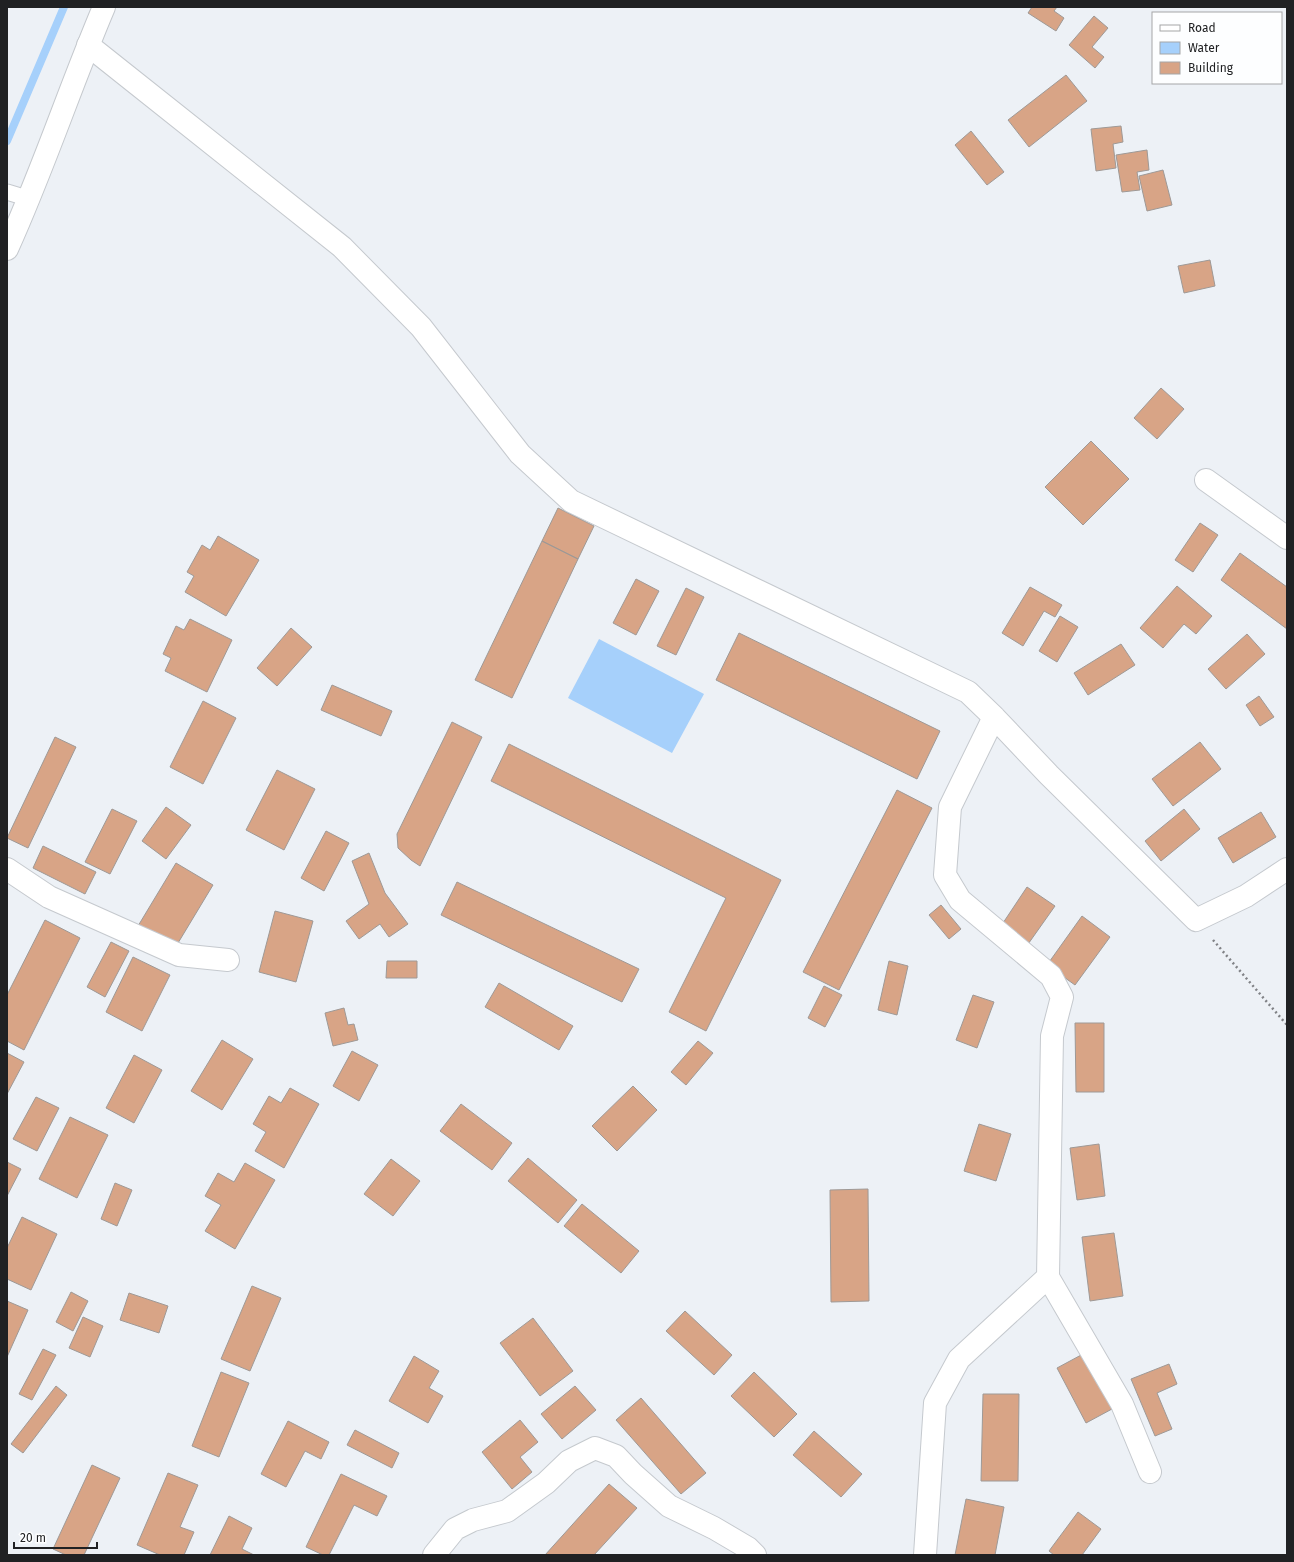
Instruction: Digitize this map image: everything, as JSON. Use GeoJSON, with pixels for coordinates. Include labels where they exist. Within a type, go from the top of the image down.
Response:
{"type":"FeatureCollection","features":[{"type":"Feature","properties":{"kind":"street"},"geometry":{"type":"LineString","coordinates":[[7,249],[30,199],[88,45],[104,7]]}},
{"type":"Feature","properties":{"kind":"street"},"geometry":{"type":"LineString","coordinates":[[88,45],[342,247],[421,327],[520,454],[571,501],[968,692],[994,717],[1049,776],[1196,920],[1246,896],[1287,868]]}},
{"type":"Feature","properties":{"kind":"street"},"geometry":{"type":"LineString","coordinates":[[1206,480],[1287,538]]}},
{"type":"Feature","properties":{"kind":"street"},"geometry":{"type":"LineString","coordinates":[[994,717],[950,807],[944,875],[960,900],[1051,976],[1062,997],[1052,1036],[1048,1277],[1122,1404],[1150,1472]]}},
{"type":"Feature","properties":{"kind":"street"},"geometry":{"type":"LineString","coordinates":[[7,869],[49,897],[179,955],[228,960]]}},
{"type":"Feature","properties":{"kind":"street"},"geometry":{"type":"LineString","coordinates":[[925,1555],[935,1403],[959,1359],[1048,1277]]}},
{"type":"Feature","properties":{"kind":"street"},"geometry":{"type":"LineString","coordinates":[[434,1555],[455,1529],[472,1520],[507,1511],[546,1483],[569,1461],[595,1448],[616,1456],[669,1506],[714,1528],[748,1548],[755,1555]]}},
{"type":"Feature","properties":{"kind":"lane"},"geometry":{"type":"LineString","coordinates":[[7,192],[30,199]]}},
{"type":"Feature","properties":{"kind":"path"},"geometry":{"type":"LineString","coordinates":[[1196,920],[1287,1026]]}},
{"type":"Feature","properties":{"kind":"water"},"geometry":{"type":"Polygon","coordinates":[[[599,639],[704,694],[672,753],[568,698],[599,639]]]}},
{"type":"Feature","properties":{"kind":"building"},"geometry":{"type":"Polygon","coordinates":[[[1032,7],[1057,7],[1054,11],[1064,18],[1056,31],[1028,13],[1032,7]]]}},
{"type":"Feature","properties":{"kind":"building"},"geometry":{"type":"Polygon","coordinates":[[[1094,16],[1108,28],[1092,47],[1104,57],[1095,68],[1069,45],[1094,16]]]}},
{"type":"Feature","properties":{"kind":"building"},"geometry":{"type":"Polygon","coordinates":[[[1066,75],[1087,101],[1029,147],[1008,120],[1066,75]]]}},
{"type":"Feature","properties":{"kind":"building"},"geometry":{"type":"Polygon","coordinates":[[[1121,126],[1123,142],[1113,144],[1116,168],[1096,171],[1091,129],[1121,126]]]}},
{"type":"Feature","properties":{"kind":"building"},"geometry":{"type":"Polygon","coordinates":[[[971,131],[1004,172],[987,185],[955,145],[971,131]]]}},
{"type":"Feature","properties":{"kind":"building"},"geometry":{"type":"Polygon","coordinates":[[[1147,150],[1149,170],[1137,172],[1140,190],[1122,192],[1116,155],[1147,150]]]}},
{"type":"Feature","properties":{"kind":"building"},"geometry":{"type":"Polygon","coordinates":[[[1163,170],[1172,205],[1147,211],[1139,176],[1163,170]]]}},
{"type":"Feature","properties":{"kind":"building"},"geometry":{"type":"Polygon","coordinates":[[[1210,260],[1215,286],[1184,293],[1178,266],[1210,260]]]}},
{"type":"Feature","properties":{"kind":"building"},"geometry":{"type":"Polygon","coordinates":[[[1161,388],[1184,409],[1157,439],[1134,418],[1161,388]]]}},
{"type":"Feature","properties":{"kind":"building"},"geometry":{"type":"Polygon","coordinates":[[[1091,441],[1129,479],[1083,525],[1045,487],[1091,441]]]}},
{"type":"Feature","properties":{"kind":"building"},"geometry":{"type":"Polygon","coordinates":[[[558,508],[594,526],[578,559],[542,541],[558,508]]]}},
{"type":"Feature","properties":{"kind":"building"},"geometry":{"type":"Polygon","coordinates":[[[1200,523],[1218,535],[1193,572],[1175,560],[1200,523]]]}},
{"type":"Feature","properties":{"kind":"building"},"geometry":{"type":"Polygon","coordinates":[[[218,536],[259,560],[226,616],[185,592],[194,576],[187,572],[202,545],[210,550],[218,536]]]}},
{"type":"Feature","properties":{"kind":"building"},"geometry":{"type":"Polygon","coordinates":[[[542,541],[578,559],[512,698],[475,680],[542,541]]]}},
{"type":"Feature","properties":{"kind":"building"},"geometry":{"type":"Polygon","coordinates":[[[1240,553],[1287,587],[1287,629],[1221,580],[1240,553]]]}},
{"type":"Feature","properties":{"kind":"building"},"geometry":{"type":"Polygon","coordinates":[[[636,579],[659,591],[636,635],[613,623],[636,579]]]}},
{"type":"Feature","properties":{"kind":"building"},"geometry":{"type":"Polygon","coordinates":[[[1177,586],[1212,616],[1196,634],[1184,624],[1163,648],[1140,628],[1177,586]]]}},
{"type":"Feature","properties":{"kind":"building"},"geometry":{"type":"Polygon","coordinates":[[[1030,587],[1062,605],[1055,617],[1044,611],[1023,646],[1002,633],[1030,587]]]}},
{"type":"Feature","properties":{"kind":"building"},"geometry":{"type":"Polygon","coordinates":[[[686,588],[704,597],[676,655],[657,646],[686,588]]]}},
{"type":"Feature","properties":{"kind":"building"},"geometry":{"type":"Polygon","coordinates":[[[1060,616],[1078,627],[1057,662],[1039,651],[1060,616]]]}},
{"type":"Feature","properties":{"kind":"building"},"geometry":{"type":"Polygon","coordinates":[[[190,619],[232,640],[207,692],[165,671],[171,658],[163,654],[176,626],[184,630],[190,619]]]}},
{"type":"Feature","properties":{"kind":"building"},"geometry":{"type":"Polygon","coordinates":[[[291,628],[312,647],[277,686],[257,668],[291,628]]]}},
{"type":"Feature","properties":{"kind":"building"},"geometry":{"type":"Polygon","coordinates":[[[739,633],[940,731],[917,779],[716,680],[739,633]]]}},
{"type":"Feature","properties":{"kind":"building"},"geometry":{"type":"Polygon","coordinates":[[[1247,634],[1265,654],[1226,689],[1208,669],[1247,634]]]}},
{"type":"Feature","properties":{"kind":"building"},"geometry":{"type":"Polygon","coordinates":[[[1121,644],[1135,665],[1088,695],[1074,673],[1121,644]]]}},
{"type":"Feature","properties":{"kind":"building"},"geometry":{"type":"Polygon","coordinates":[[[332,685],[392,711],[381,736],[321,710],[332,685]]]}},
{"type":"Feature","properties":{"kind":"building"},"geometry":{"type":"Polygon","coordinates":[[[1259,696],[1274,717],[1260,726],[1246,705],[1259,696]]]}},
{"type":"Feature","properties":{"kind":"building"},"geometry":{"type":"Polygon","coordinates":[[[203,701],[236,718],[203,784],[170,767],[203,701]]]}},
{"type":"Feature","properties":{"kind":"building"},"geometry":{"type":"Polygon","coordinates":[[[452,722],[482,737],[420,866],[398,848],[397,834],[452,722]]]}},
{"type":"Feature","properties":{"kind":"building"},"geometry":{"type":"Polygon","coordinates":[[[55,737],[76,747],[28,848],[7,838],[55,737]]]}},
{"type":"Feature","properties":{"kind":"building"},"geometry":{"type":"Polygon","coordinates":[[[1200,742],[1221,769],[1173,806],[1152,779],[1200,742]]]}},
{"type":"Feature","properties":{"kind":"building"},"geometry":{"type":"Polygon","coordinates":[[[509,744],[781,880],[706,1031],[669,1012],[726,898],[491,781],[509,744]]]}},
{"type":"Feature","properties":{"kind":"building"},"geometry":{"type":"Polygon","coordinates":[[[277,770],[315,789],[284,850],[246,830],[277,770]]]}},
{"type":"Feature","properties":{"kind":"building"},"geometry":{"type":"Polygon","coordinates":[[[897,790],[932,808],[839,990],[803,972],[897,790]]]}},
{"type":"Feature","properties":{"kind":"building"},"geometry":{"type":"Polygon","coordinates":[[[166,807],[191,825],[166,859],[142,841],[166,807]]]}},
{"type":"Feature","properties":{"kind":"building"},"geometry":{"type":"Polygon","coordinates":[[[112,809],[137,821],[110,874],[85,862],[112,809]]]}},
{"type":"Feature","properties":{"kind":"building"},"geometry":{"type":"Polygon","coordinates":[[[1184,809],[1200,829],[1161,861],[1145,841],[1184,809]]]}},
{"type":"Feature","properties":{"kind":"building"},"geometry":{"type":"Polygon","coordinates":[[[1261,812],[1276,837],[1233,863],[1218,838],[1261,812]]]}},
{"type":"Feature","properties":{"kind":"building"},"geometry":{"type":"Polygon","coordinates":[[[326,831],[349,843],[324,891],[301,878],[326,831]]]}},
{"type":"Feature","properties":{"kind":"building"},"geometry":{"type":"Polygon","coordinates":[[[43,846],[96,872],[85,894],[33,868],[43,846]]]}},
{"type":"Feature","properties":{"kind":"building"},"geometry":{"type":"Polygon","coordinates":[[[369,853],[385,893],[408,924],[389,937],[380,924],[359,939],[346,921],[369,904],[352,861],[369,853]]]}},
{"type":"Feature","properties":{"kind":"building"},"geometry":{"type":"Polygon","coordinates":[[[176,863],[213,885],[175,948],[138,926],[176,863]]]}},
{"type":"Feature","properties":{"kind":"building"},"geometry":{"type":"Polygon","coordinates":[[[457,882],[639,969],[622,1002],[441,915],[457,882]]]}},
{"type":"Feature","properties":{"kind":"building"},"geometry":{"type":"Polygon","coordinates":[[[1027,887],[1055,906],[1026,947],[999,929],[1027,887]]]}},
{"type":"Feature","properties":{"kind":"building"},"geometry":{"type":"Polygon","coordinates":[[[941,905],[961,929],[949,939],[929,915],[941,905]]]}},
{"type":"Feature","properties":{"kind":"building"},"geometry":{"type":"Polygon","coordinates":[[[275,911],[313,921],[296,982],[259,972],[275,911]]]}},
{"type":"Feature","properties":{"kind":"building"},"geometry":{"type":"Polygon","coordinates":[[[1082,916],[1110,937],[1075,985],[1047,965],[1082,916]]]}},
{"type":"Feature","properties":{"kind":"building"},"geometry":{"type":"Polygon","coordinates":[[[45,920],[80,938],[24,1050],[7,1041],[7,995],[45,920]]]}},
{"type":"Feature","properties":{"kind":"building"},"geometry":{"type":"Polygon","coordinates":[[[111,942],[129,951],[105,997],[87,987],[111,942]]]}},
{"type":"Feature","properties":{"kind":"building"},"geometry":{"type":"Polygon","coordinates":[[[133,957],[170,975],[142,1031],[106,1012],[133,957]]]}},
{"type":"Feature","properties":{"kind":"building"},"geometry":{"type":"Polygon","coordinates":[[[387,961],[417,961],[417,978],[386,978],[387,961]]]}},
{"type":"Feature","properties":{"kind":"building"},"geometry":{"type":"Polygon","coordinates":[[[889,961],[908,966],[897,1015],[878,1010],[889,961]]]}},
{"type":"Feature","properties":{"kind":"building"},"geometry":{"type":"Polygon","coordinates":[[[499,983],[573,1026],[559,1050],[485,1007],[499,983]]]}},
{"type":"Feature","properties":{"kind":"building"},"geometry":{"type":"Polygon","coordinates":[[[824,986],[842,995],[825,1027],[808,1018],[824,986]]]}},
{"type":"Feature","properties":{"kind":"building"},"geometry":{"type":"Polygon","coordinates":[[[973,995],[994,1002],[977,1048],[956,1040],[973,995]]]}},
{"type":"Feature","properties":{"kind":"building"},"geometry":{"type":"Polygon","coordinates":[[[344,1008],[348,1025],[354,1024],[358,1040],[333,1046],[325,1013],[344,1008]]]}},
{"type":"Feature","properties":{"kind":"building"},"geometry":{"type":"Polygon","coordinates":[[[1075,1023],[1104,1023],[1104,1092],[1076,1092],[1075,1023]]]}},
{"type":"Feature","properties":{"kind":"building"},"geometry":{"type":"Polygon","coordinates":[[[222,1040],[253,1059],[222,1110],[191,1091],[222,1040]]]}},
{"type":"Feature","properties":{"kind":"building"},"geometry":{"type":"Polygon","coordinates":[[[698,1041],[713,1053],[686,1085],[671,1072],[698,1041]]]}},
{"type":"Feature","properties":{"kind":"building"},"geometry":{"type":"Polygon","coordinates":[[[352,1051],[378,1065],[359,1101],[333,1086],[352,1051]]]}},
{"type":"Feature","properties":{"kind":"building"},"geometry":{"type":"Polygon","coordinates":[[[7,1053],[24,1062],[7,1094],[7,1053]]]}},
{"type":"Feature","properties":{"kind":"building"},"geometry":{"type":"Polygon","coordinates":[[[134,1055],[162,1070],[134,1123],[106,1108],[134,1055]]]}},
{"type":"Feature","properties":{"kind":"building"},"geometry":{"type":"Polygon","coordinates":[[[633,1086],[657,1110],[617,1151],[592,1126],[633,1086]]]}},
{"type":"Feature","properties":{"kind":"building"},"geometry":{"type":"Polygon","coordinates":[[[290,1088],[319,1104],[284,1168],[255,1151],[266,1132],[253,1124],[269,1096],[281,1103],[290,1088]]]}},
{"type":"Feature","properties":{"kind":"building"},"geometry":{"type":"Polygon","coordinates":[[[36,1097],[59,1108],[37,1151],[13,1139],[36,1097]]]}},
{"type":"Feature","properties":{"kind":"building"},"geometry":{"type":"Polygon","coordinates":[[[461,1104],[512,1143],[492,1170],[440,1131],[461,1104]]]}},
{"type":"Feature","properties":{"kind":"building"},"geometry":{"type":"Polygon","coordinates":[[[70,1117],[108,1135],[77,1198],[39,1179],[70,1117]]]}},
{"type":"Feature","properties":{"kind":"building"},"geometry":{"type":"Polygon","coordinates":[[[979,1124],[1011,1134],[996,1181],[964,1171],[979,1124]]]}},
{"type":"Feature","properties":{"kind":"building"},"geometry":{"type":"Polygon","coordinates":[[[1099,1144],[1105,1196],[1077,1200],[1070,1148],[1099,1144]]]}},
{"type":"Feature","properties":{"kind":"building"},"geometry":{"type":"Polygon","coordinates":[[[528,1158],[577,1200],[558,1223],[508,1181],[528,1158]]]}},
{"type":"Feature","properties":{"kind":"building"},"geometry":{"type":"Polygon","coordinates":[[[391,1159],[420,1181],[393,1216],[364,1194],[391,1159]]]}},
{"type":"Feature","properties":{"kind":"building"},"geometry":{"type":"Polygon","coordinates":[[[7,1162],[21,1169],[7,1196],[7,1162]]]}},
{"type":"Feature","properties":{"kind":"building"},"geometry":{"type":"Polygon","coordinates":[[[245,1163],[275,1180],[235,1249],[205,1231],[221,1205],[205,1196],[218,1173],[234,1182],[245,1163]]]}},
{"type":"Feature","properties":{"kind":"building"},"geometry":{"type":"Polygon","coordinates":[[[115,1183],[132,1190],[117,1226],[101,1219],[115,1183]]]}},
{"type":"Feature","properties":{"kind":"building"},"geometry":{"type":"Polygon","coordinates":[[[868,1189],[869,1301],[831,1302],[830,1190],[868,1189]]]}},
{"type":"Feature","properties":{"kind":"building"},"geometry":{"type":"Polygon","coordinates":[[[582,1204],[639,1251],[621,1273],[564,1226],[582,1204]]]}},
{"type":"Feature","properties":{"kind":"building"},"geometry":{"type":"Polygon","coordinates":[[[22,1217],[57,1234],[31,1290],[7,1279],[7,1248],[22,1217]]]}},
{"type":"Feature","properties":{"kind":"building"},"geometry":{"type":"Polygon","coordinates":[[[1114,1233],[1123,1296],[1090,1301],[1082,1237],[1114,1233]]]}},
{"type":"Feature","properties":{"kind":"building"},"geometry":{"type":"Polygon","coordinates":[[[252,1286],[281,1298],[250,1371],[221,1359],[252,1286]]]}},
{"type":"Feature","properties":{"kind":"building"},"geometry":{"type":"Polygon","coordinates":[[[71,1292],[88,1301],[73,1331],[56,1322],[71,1292]]]}},
{"type":"Feature","properties":{"kind":"building"},"geometry":{"type":"Polygon","coordinates":[[[129,1293],[168,1306],[159,1333],[120,1320],[129,1293]]]}},
{"type":"Feature","properties":{"kind":"building"},"geometry":{"type":"Polygon","coordinates":[[[7,1301],[28,1310],[7,1357],[7,1301]]]}},
{"type":"Feature","properties":{"kind":"building"},"geometry":{"type":"Polygon","coordinates":[[[685,1311],[732,1355],[714,1375],[666,1331],[685,1311]]]}},
{"type":"Feature","properties":{"kind":"building"},"geometry":{"type":"Polygon","coordinates":[[[83,1317],[103,1326],[90,1357],[69,1348],[83,1317]]]}},
{"type":"Feature","properties":{"kind":"building"},"geometry":{"type":"Polygon","coordinates":[[[533,1318],[573,1371],[540,1396],[500,1343],[533,1318]]]}},
{"type":"Feature","properties":{"kind":"building"},"geometry":{"type":"Polygon","coordinates":[[[43,1349],[56,1355],[32,1400],[19,1394],[43,1349]]]}},
{"type":"Feature","properties":{"kind":"building"},"geometry":{"type":"Polygon","coordinates":[[[1083,1354],[1112,1409],[1086,1423],[1057,1368],[1083,1354]]]}},
{"type":"Feature","properties":{"kind":"building"},"geometry":{"type":"Polygon","coordinates":[[[414,1356],[439,1371],[429,1388],[443,1396],[428,1423],[389,1401],[414,1356]]]}},
{"type":"Feature","properties":{"kind":"building"},"geometry":{"type":"Polygon","coordinates":[[[1169,1364],[1177,1384],[1157,1393],[1172,1429],[1155,1436],[1131,1379],[1169,1364]]]}},
{"type":"Feature","properties":{"kind":"building"},"geometry":{"type":"Polygon","coordinates":[[[221,1372],[249,1383],[219,1457],[192,1446],[221,1372]]]}},
{"type":"Feature","properties":{"kind":"building"},"geometry":{"type":"Polygon","coordinates":[[[754,1372],[797,1414],[774,1437],[731,1396],[754,1372]]]}},
{"type":"Feature","properties":{"kind":"building"},"geometry":{"type":"Polygon","coordinates":[[[56,1386],[67,1395],[23,1453],[11,1444],[56,1386]]]}},
{"type":"Feature","properties":{"kind":"building"},"geometry":{"type":"Polygon","coordinates":[[[575,1386],[596,1410],[562,1439],[541,1414],[575,1386]]]}},
{"type":"Feature","properties":{"kind":"building"},"geometry":{"type":"Polygon","coordinates":[[[983,1394],[1019,1394],[1018,1481],[981,1481],[983,1394]]]}},
{"type":"Feature","properties":{"kind":"building"},"geometry":{"type":"Polygon","coordinates":[[[641,1398],[706,1473],[681,1494],[616,1420],[641,1398]]]}},
{"type":"Feature","properties":{"kind":"building"},"geometry":{"type":"Polygon","coordinates":[[[520,1420],[538,1442],[520,1457],[532,1472],[512,1489],[482,1452],[520,1420]]]}},
{"type":"Feature","properties":{"kind":"building"},"geometry":{"type":"Polygon","coordinates":[[[288,1421],[329,1442],[321,1459],[305,1451],[286,1487],[261,1474],[288,1421]]]}},
{"type":"Feature","properties":{"kind":"building"},"geometry":{"type":"Polygon","coordinates":[[[355,1430],[399,1453],[392,1468],[347,1445],[355,1430]]]}},
{"type":"Feature","properties":{"kind":"building"},"geometry":{"type":"Polygon","coordinates":[[[814,1431],[862,1474],[841,1497],[793,1455],[814,1431]]]}},
{"type":"Feature","properties":{"kind":"building"},"geometry":{"type":"Polygon","coordinates":[[[92,1465],[120,1478],[84,1555],[66,1555],[53,1549],[92,1465]]]}},
{"type":"Feature","properties":{"kind":"building"},"geometry":{"type":"Polygon","coordinates":[[[168,1473],[198,1485],[180,1527],[194,1532],[184,1555],[160,1555],[137,1545],[168,1473]]]}},
{"type":"Feature","properties":{"kind":"building"},"geometry":{"type":"Polygon","coordinates":[[[341,1474],[387,1496],[377,1516],[354,1505],[329,1555],[323,1555],[306,1547],[341,1474]]]}},
{"type":"Feature","properties":{"kind":"building"},"geometry":{"type":"Polygon","coordinates":[[[609,1484],[637,1508],[594,1555],[545,1555],[609,1484]]]}},
{"type":"Feature","properties":{"kind":"building"},"geometry":{"type":"Polygon","coordinates":[[[966,1499],[1004,1507],[995,1555],[955,1555],[966,1499]]]}},
{"type":"Feature","properties":{"kind":"building"},"geometry":{"type":"Polygon","coordinates":[[[1078,1512],[1101,1529],[1082,1555],[1054,1555],[1049,1551],[1078,1512]]]}},
{"type":"Feature","properties":{"kind":"building"},"geometry":{"type":"Polygon","coordinates":[[[229,1516],[252,1528],[242,1549],[254,1555],[210,1555],[229,1516]]]}},
{"type":"Feature","properties":{"kind":"waterway"},"geometry":{"type":"LineString","coordinates":[[7,141],[64,7]]}}]}
